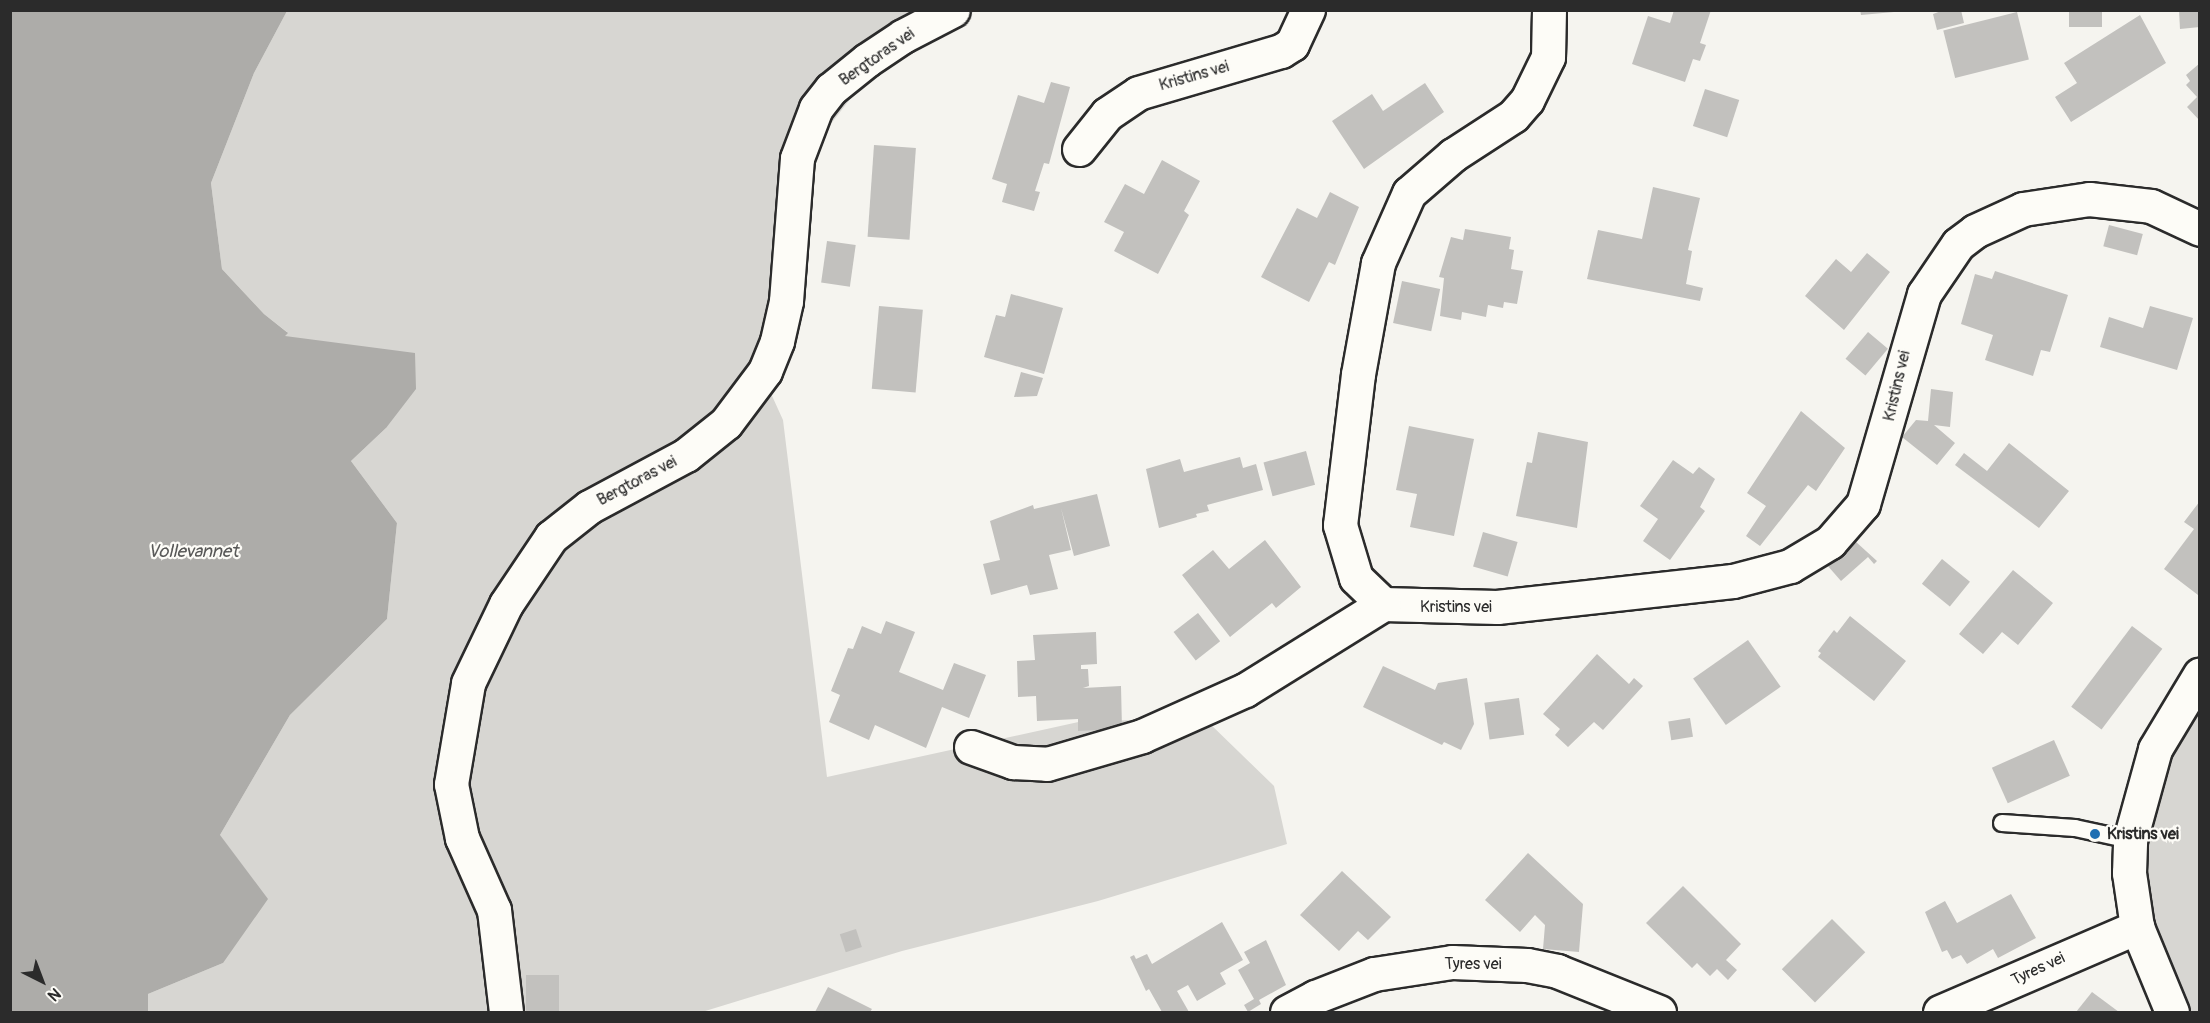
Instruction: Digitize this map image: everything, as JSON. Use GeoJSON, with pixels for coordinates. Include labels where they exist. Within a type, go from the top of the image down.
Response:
{"type":"FeatureCollection","features":[{"type":"Feature","properties":{"kind":"street","name":"Bergtoras vei"},"geometry":{"type":"LineString","coordinates":[[506,1012],[494,910],[462,838],[451,784],[468,683],[506,604],[551,537],[589,507],[694,449],[726,423],[765,371],[777,341],[786,302],[797,158],[816,108],[831,89],[867,60],[903,36],[953,10]]}},
{"type":"Feature","properties":{"kind":"street","name":"Kristins vei"},"geometry":{"type":"LineString","coordinates":[[1079,149],[1107,114],[1138,93],[1281,51],[1292,44],[1308,10]]}},
{"type":"Feature","properties":{"kind":"street"},"geometry":{"type":"LineString","coordinates":[[971,747],[1013,762],[1047,764],[1142,736],[1245,690],[1383,604],[1356,578],[1340,525],[1358,374],[1378,263],[1408,193],[1444,162],[1513,116],[1527,100],[1548,57],[1549,10]]}},
{"type":"Feature","properties":{"kind":"street","name":"Kristins vei"},"geometry":{"type":"LineString","coordinates":[[1383,604],[1497,607],[1733,581],[1790,566],[1830,542],[1863,504],[1924,294],[1958,244],[1975,231],[2023,209],[2089,199],[2151,206],[2199,229]]}},
{"type":"Feature","properties":{"kind":"street"},"geometry":{"type":"LineString","coordinates":[[2172,1012],[2137,927],[2129,873],[2130,840],[2155,749],[2199,674]]}},
{"type":"Feature","properties":{"kind":"street","name":"Tyres vei"},"geometry":{"type":"LineString","coordinates":[[1940,1012],[2137,927]]}},
{"type":"Feature","properties":{"kind":"street","name":"Tyres vei"},"geometry":{"type":"LineString","coordinates":[[1287,1012],[1315,997],[1374,974],[1452,962],[1527,965],[1557,971],[1659,1012]]}},
{"type":"Feature","properties":{"kind":"lane"},"geometry":{"type":"LineString","coordinates":[[2002,822],[2075,828],[2130,840]]}},
{"type":"Feature","properties":{"kind":"shaded area"},"geometry":{"type":"Polygon","coordinates":[[[287,11],[930,11],[882,58],[788,179],[763,376],[783,420],[827,777],[1083,721],[1205,719],[1274,786],[1287,844],[1098,901],[902,951],[702,1012],[148,1012],[148,994],[223,963],[220,835],[290,715],[387,619],[397,523],[351,461],[386,428],[284,336],[287,332],[264,314],[222,269],[211,183],[254,73],[287,11]]]}},
{"type":"Feature","properties":{"kind":"shaded area"},"geometry":{"type":"Polygon","coordinates":[[[2199,686],[2199,1012],[2181,1012],[2119,818],[2199,686]]]}},
{"type":"Feature","properties":{"kind":"water","name":"Vollevannet"},"geometry":{"type":"Polygon","coordinates":[[[10,11],[287,11],[254,73],[211,183],[222,269],[264,314],[288,333],[285,336],[415,353],[416,389],[386,428],[351,461],[397,523],[387,619],[290,715],[220,835],[268,899],[223,963],[148,994],[148,1012],[11,1012],[10,11]]]}},
{"type":"Feature","properties":{"kind":"building"},"geometry":{"type":"Polygon","coordinates":[[[1674,10],[1711,10],[1700,43],[1706,45],[1700,61],[1693,59],[1685,82],[1632,64],[1648,16],[1670,23],[1674,10]]]}},
{"type":"Feature","properties":{"kind":"building"},"geometry":{"type":"Polygon","coordinates":[[[1860,10],[1894,10],[1894,12],[1861,15],[1860,10]]]}},
{"type":"Feature","properties":{"kind":"building"},"geometry":{"type":"Polygon","coordinates":[[[1944,10],[1961,10],[1964,23],[1937,30],[1933,14],[1944,10]]]}},
{"type":"Feature","properties":{"kind":"building"},"geometry":{"type":"Polygon","coordinates":[[[2069,10],[2102,10],[2102,27],[2069,27],[2069,10]]]}},
{"type":"Feature","properties":{"kind":"building"},"geometry":{"type":"Polygon","coordinates":[[[2179,10],[2200,10],[2200,27],[2180,29],[2179,10]]]}},
{"type":"Feature","properties":{"kind":"building"},"geometry":{"type":"Polygon","coordinates":[[[2017,12],[2029,60],[1955,78],[1943,30],[2017,12]]]}},
{"type":"Feature","properties":{"kind":"building"},"geometry":{"type":"Polygon","coordinates":[[[2140,15],[2166,63],[2071,122],[2055,97],[2077,83],[2064,63],[2140,15]]]}},
{"type":"Feature","properties":{"kind":"building"},"geometry":{"type":"Polygon","coordinates":[[[2200,63],[2200,121],[2187,107],[2197,97],[2186,85],[2190,81],[2186,75],[2200,63]]]}},
{"type":"Feature","properties":{"kind":"building"},"geometry":{"type":"Polygon","coordinates":[[[1051,82],[1070,87],[1049,164],[1044,163],[1035,191],[1040,192],[1034,211],[1002,202],[1007,184],[992,179],[1018,95],[1044,103],[1051,82]]]}},
{"type":"Feature","properties":{"kind":"building"},"geometry":{"type":"Polygon","coordinates":[[[1425,83],[1444,112],[1364,169],[1332,121],[1372,94],[1383,111],[1425,83]]]}},
{"type":"Feature","properties":{"kind":"building"},"geometry":{"type":"Polygon","coordinates":[[[1705,89],[1739,100],[1727,137],[1693,126],[1705,89]]]}},
{"type":"Feature","properties":{"kind":"building"},"geometry":{"type":"Polygon","coordinates":[[[874,145],[916,148],[909,240],[868,237],[874,145]]]}},
{"type":"Feature","properties":{"kind":"building"},"geometry":{"type":"Polygon","coordinates":[[[1162,160],[1200,181],[1184,211],[1189,215],[1158,274],[1114,251],[1124,232],[1104,222],[1125,184],[1144,194],[1162,160]]]}},
{"type":"Feature","properties":{"kind":"building"},"geometry":{"type":"Polygon","coordinates":[[[1653,187],[1700,198],[1688,250],[1692,251],[1686,284],[1703,288],[1700,301],[1587,279],[1598,230],[1642,239],[1653,187]]]}},
{"type":"Feature","properties":{"kind":"building"},"geometry":{"type":"Polygon","coordinates":[[[1330,192],[1359,207],[1335,265],[1329,262],[1309,302],[1261,277],[1297,208],[1317,218],[1330,192]]]}},
{"type":"Feature","properties":{"kind":"building"},"geometry":{"type":"Polygon","coordinates":[[[2109,225],[2143,234],[2137,255],[2103,246],[2109,225]]]}},
{"type":"Feature","properties":{"kind":"building"},"geometry":{"type":"Polygon","coordinates":[[[1465,229],[1511,237],[1509,249],[1514,250],[1511,269],[1523,271],[1517,304],[1504,302],[1503,308],[1488,305],[1486,317],[1462,312],[1461,320],[1440,316],[1444,278],[1439,277],[1451,237],[1463,240],[1465,229]]]}},
{"type":"Feature","properties":{"kind":"building"},"geometry":{"type":"Polygon","coordinates":[[[827,241],[856,245],[850,287],[821,283],[827,241]]]}},
{"type":"Feature","properties":{"kind":"building"},"geometry":{"type":"Polygon","coordinates":[[[1867,253],[1890,272],[1844,330],[1805,296],[1836,259],[1851,272],[1867,253]]]}},
{"type":"Feature","properties":{"kind":"building"},"geometry":{"type":"Polygon","coordinates":[[[1995,271],[2068,295],[2050,352],[2041,350],[2033,376],[1985,360],[1993,335],[1961,324],[1975,274],[1992,279],[1995,271]]]}},
{"type":"Feature","properties":{"kind":"building"},"geometry":{"type":"Polygon","coordinates":[[[1402,281],[1440,289],[1431,331],[1393,323],[1402,281]]]}},
{"type":"Feature","properties":{"kind":"building"},"geometry":{"type":"Polygon","coordinates":[[[1011,294],[1063,308],[1044,374],[984,357],[996,315],[1005,317],[1011,294]]]}},
{"type":"Feature","properties":{"kind":"building"},"geometry":{"type":"Polygon","coordinates":[[[879,306],[923,310],[916,393],[872,389],[879,306]]]}},
{"type":"Feature","properties":{"kind":"building"},"geometry":{"type":"Polygon","coordinates":[[[2150,306],[2193,318],[2177,370],[2100,347],[2109,317],[2143,328],[2150,306]]]}},
{"type":"Feature","properties":{"kind":"building"},"geometry":{"type":"Polygon","coordinates":[[[1868,332],[1888,349],[1865,376],[1846,359],[1868,332]]]}},
{"type":"Feature","properties":{"kind":"building"},"geometry":{"type":"Polygon","coordinates":[[[1021,372],[1043,378],[1037,396],[1014,397],[1021,372]]]}},
{"type":"Feature","properties":{"kind":"building"},"geometry":{"type":"Polygon","coordinates":[[[1931,389],[1953,392],[1950,427],[1934,425],[1955,443],[1937,465],[1902,437],[1916,420],[1928,421],[1931,389]]]}},
{"type":"Feature","properties":{"kind":"building"},"geometry":{"type":"Polygon","coordinates":[[[1801,411],[1845,448],[1816,491],[1808,485],[1760,546],[1746,536],[1766,506],[1747,493],[1801,411]]]}},
{"type":"Feature","properties":{"kind":"building"},"geometry":{"type":"Polygon","coordinates":[[[1409,426],[1474,439],[1454,536],[1410,527],[1417,494],[1396,490],[1409,426]]]}},
{"type":"Feature","properties":{"kind":"building"},"geometry":{"type":"Polygon","coordinates":[[[1538,432],[1588,442],[1577,528],[1516,516],[1527,462],[1532,463],[1538,432]]]}},
{"type":"Feature","properties":{"kind":"building"},"geometry":{"type":"Polygon","coordinates":[[[2009,443],[2069,491],[2039,528],[1955,465],[1964,453],[1987,471],[2009,443]]]}},
{"type":"Feature","properties":{"kind":"building"},"geometry":{"type":"Polygon","coordinates":[[[1306,451],[1315,485],[1273,496],[1263,462],[1306,451]]]}},
{"type":"Feature","properties":{"kind":"building"},"geometry":{"type":"Polygon","coordinates":[[[1240,457],[1243,468],[1256,464],[1263,490],[1207,505],[1209,511],[1196,514],[1197,517],[1159,528],[1146,469],[1180,459],[1184,472],[1240,457]]]}},
{"type":"Feature","properties":{"kind":"building"},"geometry":{"type":"Polygon","coordinates":[[[1673,460],[1693,474],[1699,467],[1715,479],[1700,507],[1705,511],[1670,560],[1643,541],[1658,519],[1640,506],[1673,460]]]}},
{"type":"Feature","properties":{"kind":"building"},"geometry":{"type":"Polygon","coordinates":[[[1097,494],[1110,546],[1074,556],[1061,508],[1071,550],[1049,555],[1058,589],[1030,595],[1027,585],[991,595],[983,564],[1000,560],[990,521],[1033,505],[1034,509],[1097,494]]]}},
{"type":"Feature","properties":{"kind":"building"},"geometry":{"type":"Polygon","coordinates":[[[2200,501],[2200,593],[2198,595],[2164,569],[2194,529],[2184,522],[2200,501]]]}},
{"type":"Feature","properties":{"kind":"building"},"geometry":{"type":"Polygon","coordinates":[[[1483,532],[1518,542],[1508,577],[1473,567],[1483,532]]]}},
{"type":"Feature","properties":{"kind":"building"},"geometry":{"type":"Polygon","coordinates":[[[1265,540],[1301,587],[1276,608],[1272,603],[1230,637],[1182,575],[1213,550],[1229,569],[1265,540]]]}},
{"type":"Feature","properties":{"kind":"building"},"geometry":{"type":"Polygon","coordinates":[[[1855,541],[1877,561],[1874,564],[1868,557],[1841,581],[1827,565],[1855,541]]]}},
{"type":"Feature","properties":{"kind":"building"},"geometry":{"type":"Polygon","coordinates":[[[1942,559],[1970,582],[1950,607],[1922,584],[1942,559]]]}},
{"type":"Feature","properties":{"kind":"building"},"geometry":{"type":"Polygon","coordinates":[[[2013,570],[2053,603],[2018,645],[2002,632],[1983,654],[1959,634],[2013,570]]]}},
{"type":"Feature","properties":{"kind":"building"},"geometry":{"type":"Polygon","coordinates":[[[1198,613],[1220,641],[1196,660],[1174,632],[1198,613]]]}},
{"type":"Feature","properties":{"kind":"building"},"geometry":{"type":"Polygon","coordinates":[[[1850,616],[1906,661],[1874,701],[1818,657],[1821,653],[1818,651],[1834,630],[1837,633],[1850,616]]]}},
{"type":"Feature","properties":{"kind":"building"},"geometry":{"type":"Polygon","coordinates":[[[886,621],[915,632],[899,672],[943,690],[954,663],[986,675],[969,718],[942,707],[926,748],[875,725],[869,740],[829,722],[840,695],[831,691],[848,648],[853,649],[862,626],[881,634],[886,621]]]}},
{"type":"Feature","properties":{"kind":"building"},"geometry":{"type":"Polygon","coordinates":[[[2132,626],[2162,649],[2102,730],[2071,707],[2132,626]]]}},
{"type":"Feature","properties":{"kind":"building"},"geometry":{"type":"Polygon","coordinates":[[[1096,632],[1097,664],[1081,665],[1081,669],[1088,669],[1089,686],[1083,688],[1121,686],[1122,729],[1078,731],[1078,719],[1037,721],[1036,696],[1018,697],[1017,661],[1035,660],[1033,635],[1096,632]]]}},
{"type":"Feature","properties":{"kind":"building"},"geometry":{"type":"Polygon","coordinates":[[[1748,640],[1781,687],[1726,725],[1693,678],[1748,640]]]}},
{"type":"Feature","properties":{"kind":"building"},"geometry":{"type":"Polygon","coordinates":[[[1597,654],[1629,684],[1634,678],[1643,686],[1603,730],[1594,722],[1568,747],[1555,735],[1560,729],[1543,714],[1597,654]]]}},
{"type":"Feature","properties":{"kind":"building"},"geometry":{"type":"Polygon","coordinates":[[[1383,666],[1435,690],[1438,683],[1467,678],[1474,724],[1461,750],[1444,742],[1442,745],[1363,707],[1383,666]]]}},
{"type":"Feature","properties":{"kind":"building"},"geometry":{"type":"Polygon","coordinates":[[[1519,698],[1524,735],[1489,740],[1484,703],[1519,698]]]}},
{"type":"Feature","properties":{"kind":"building"},"geometry":{"type":"Polygon","coordinates":[[[1690,718],[1693,737],[1671,740],[1668,721],[1690,718]]]}},
{"type":"Feature","properties":{"kind":"building"},"geometry":{"type":"Polygon","coordinates":[[[2054,740],[2070,776],[2008,803],[1992,768],[2054,740]]]}},
{"type":"Feature","properties":{"kind":"building"},"geometry":{"type":"Polygon","coordinates":[[[1528,853],[1583,904],[1579,952],[1543,949],[1545,925],[1535,915],[1520,932],[1485,900],[1528,853]]]}},
{"type":"Feature","properties":{"kind":"building"},"geometry":{"type":"Polygon","coordinates":[[[1342,871],[1391,917],[1368,940],[1358,931],[1339,951],[1300,915],[1342,871]]]}},
{"type":"Feature","properties":{"kind":"building"},"geometry":{"type":"Polygon","coordinates":[[[1683,886],[1741,944],[1726,960],[1737,970],[1728,980],[1717,969],[1710,976],[1697,963],[1692,968],[1646,923],[1683,886]]]}},
{"type":"Feature","properties":{"kind":"building"},"geometry":{"type":"Polygon","coordinates":[[[2011,894],[2036,938],[1998,958],[1993,949],[1967,964],[1961,955],[1952,959],[1947,950],[1942,952],[1925,912],[1945,901],[1957,923],[2011,894]]]}},
{"type":"Feature","properties":{"kind":"building"},"geometry":{"type":"Polygon","coordinates":[[[1832,919],[1865,952],[1815,1002],[1782,969],[1832,919]]]}},
{"type":"Feature","properties":{"kind":"building"},"geometry":{"type":"Polygon","coordinates":[[[1222,922],[1243,960],[1220,973],[1226,984],[1197,1001],[1188,985],[1177,991],[1189,1012],[1162,1012],[1149,989],[1146,991],[1130,957],[1134,955],[1136,959],[1147,954],[1152,964],[1222,922]]]}},
{"type":"Feature","properties":{"kind":"building"},"geometry":{"type":"Polygon","coordinates":[[[856,929],[862,947],[846,952],[840,934],[856,929]]]}},
{"type":"Feature","properties":{"kind":"building"},"geometry":{"type":"Polygon","coordinates":[[[1266,940],[1286,985],[1259,1000],[1261,1004],[1248,1012],[1244,1005],[1254,999],[1238,970],[1250,963],[1244,952],[1266,940]]]}},
{"type":"Feature","properties":{"kind":"building"},"geometry":{"type":"Polygon","coordinates":[[[526,975],[559,975],[559,1012],[526,1012],[526,975]]]}},
{"type":"Feature","properties":{"kind":"building"},"geometry":{"type":"Polygon","coordinates":[[[828,987],[872,1009],[870,1012],[815,1012],[828,987]]]}},
{"type":"Feature","properties":{"kind":"building"},"geometry":{"type":"Polygon","coordinates":[[[2092,992],[2119,1012],[2076,1012],[2092,992]]]}},
{"type":"Feature","properties":{"kind":"place","name":"Kristins vei"},"geometry":{"type":"Point","coordinates":[2095,834]}}]}
